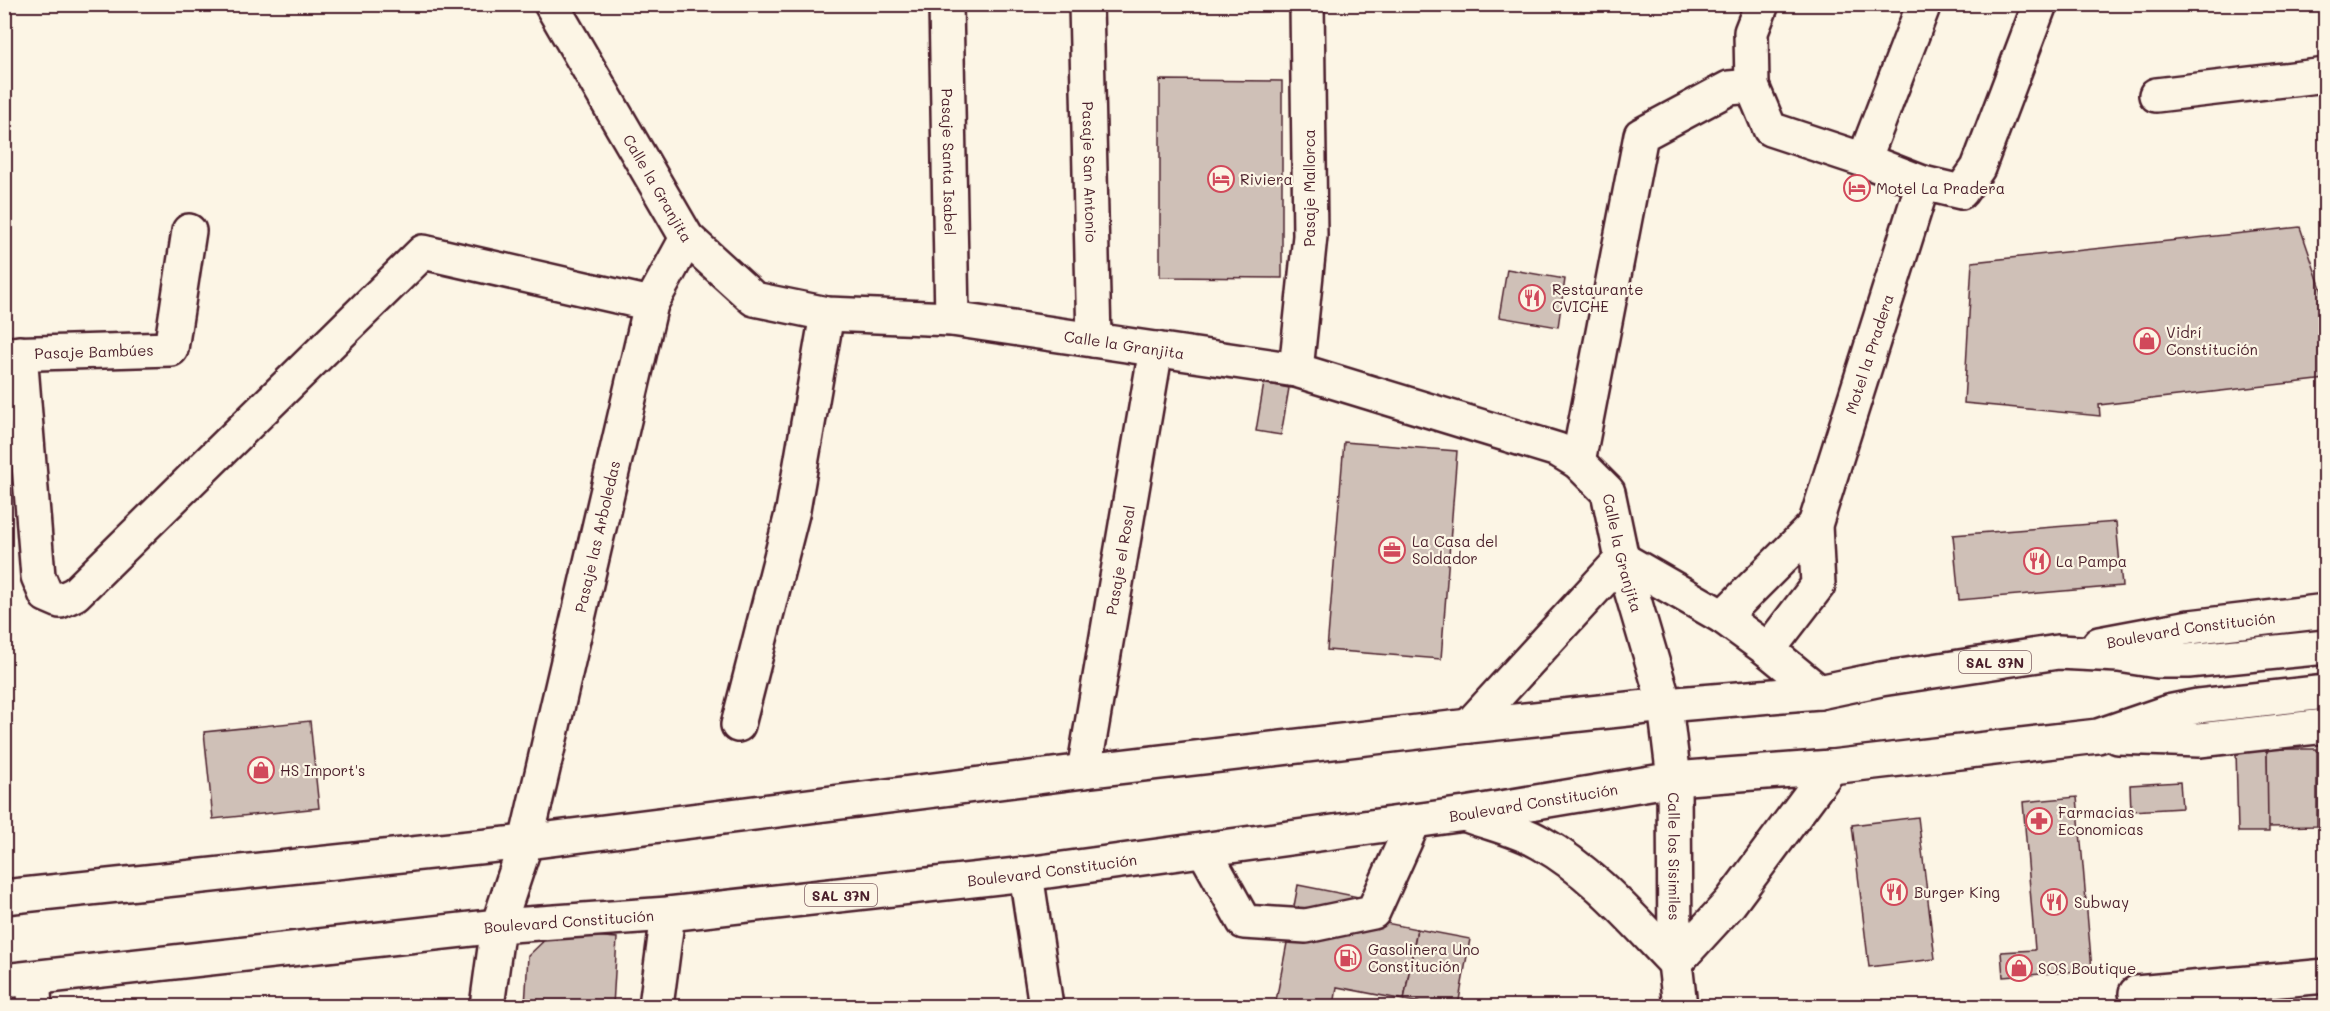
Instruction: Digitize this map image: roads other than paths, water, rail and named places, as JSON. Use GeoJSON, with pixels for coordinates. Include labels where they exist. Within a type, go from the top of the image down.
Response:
{"type":"FeatureCollection","features":[{"type":"Feature","properties":{"kind":"main road","name":"Pasaje Santa Isabel"},"geometry":{"type":"LineString","coordinates":[[946,4],[952,319]]}},
{"type":"Feature","properties":{"kind":"main road","name":"Pasaje San Antonio"},"geometry":{"type":"LineString","coordinates":[[1086,4],[1094,340]]}},
{"type":"Feature","properties":{"kind":"main road","name":"Pasaje Mallorca"},"geometry":{"type":"LineString","coordinates":[[1296,370],[1310,236],[1307,4]]}},
{"type":"Feature","properties":{"kind":"main road"},"geometry":{"type":"LineString","coordinates":[[1762,4],[1751,32],[1752,86],[1770,129],[1864,160],[1923,183],[1961,192],[1978,168],[2040,4]]}},
{"type":"Feature","properties":{"kind":"main road"},"geometry":{"type":"LineString","coordinates":[[1864,160],[1924,4]]}},
{"type":"Feature","properties":{"kind":"main road","name":"Calle la Granjita"},"geometry":{"type":"LineString","coordinates":[[552,5],[687,238],[754,299],[827,314],[952,319],[1296,370],[1558,450],[1578,462],[1608,492],[1622,559],[1665,705]]}},
{"type":"Feature","properties":{"kind":"main road"},"geometry":{"type":"LineString","coordinates":[[2156,95],[2325,75]]}},
{"type":"Feature","properties":{"kind":"main road"},"geometry":{"type":"LineString","coordinates":[[1578,462],[1641,135],[1729,88],[1752,86]]}},
{"type":"Feature","properties":{"kind":"main road","name":"Motel la Pradera"},"geometry":{"type":"LineString","coordinates":[[1768,650],[1818,585],[1815,525],[1923,183]]}},
{"type":"Feature","properties":{"kind":"main road","name":"Pasaje Bambúes"},"geometry":{"type":"LineString","coordinates":[[12,353],[171,349],[189,231]]}},
{"type":"Feature","properties":{"kind":"main road","name":"Pasaje las Arboledas"},"geometry":{"type":"LineString","coordinates":[[487,1006],[498,926],[526,842],[651,304],[687,238]]}},
{"type":"Feature","properties":{"kind":"main road"},"geometry":{"type":"LineString","coordinates":[[12,353],[38,576],[46,595],[60,601],[71,598],[423,252],[651,304]]}},
{"type":"Feature","properties":{"kind":"main road"},"geometry":{"type":"LineString","coordinates":[[738,725],[793,510],[827,314]]}},
{"type":"Feature","properties":{"kind":"main road","name":"Pasaje el Rosal"},"geometry":{"type":"LineString","coordinates":[[1084,771],[1156,349]]}},
{"type":"Feature","properties":{"kind":"main road","name":"Motel la Pradera"},"geometry":{"type":"LineString","coordinates":[[1723,617],[1815,525]]}},
{"type":"Feature","properties":{"kind":"main road"},"geometry":{"type":"LineString","coordinates":[[1469,726],[1622,559],[1723,617],[1819,692]]}},
{"type":"Feature","properties":{"kind":"main road","name":"Boulevard Constitución"},"geometry":{"type":"LineString","coordinates":[[4,897],[526,842],[1084,771],[1469,726],[1665,705],[1819,692],[1881,679],[2058,652],[2190,627],[2325,611]]}},
{"type":"Feature","properties":{"kind":"main road","name":"Boulevard Constitución"},"geometry":{"type":"LineString","coordinates":[[2058,652],[2119,655],[2157,661],[2188,661],[2325,647]]}},
{"type":"Feature","properties":{"kind":"main road","name":"Boulevard Constitución"},"geometry":{"type":"LineString","coordinates":[[2098,736],[2168,712],[2198,706],[2325,692]]}},
{"type":"Feature","properties":{"kind":"main road","name":"Calle los Sisimiles"},"geometry":{"type":"LineString","coordinates":[[1665,705],[1674,779],[1675,963],[1680,1006]]}},
{"type":"Feature","properties":{"kind":"main road","name":"Boulevard Constitución"},"geometry":{"type":"LineString","coordinates":[[24,989],[498,926],[668,914],[1026,874],[1465,814],[1674,779],[1832,767],[2098,736],[2199,740],[2325,726]]}},
{"type":"Feature","properties":{"kind":"main road"},"geometry":{"type":"LineString","coordinates":[[1465,814],[1540,842],[1587,876],[1675,963],[1730,903],[1832,767]]}},
{"type":"Feature","properties":{"kind":"main road"},"geometry":{"type":"LineString","coordinates":[[1204,849],[1244,922],[1306,926],[1373,912],[1414,821]]}},
{"type":"Feature","properties":{"kind":"main road"},"geometry":{"type":"LineString","coordinates":[[1026,874],[1046,1006]]}},
{"type":"Feature","properties":{"kind":"main road"},"geometry":{"type":"LineString","coordinates":[[656,1006],[668,914]]}},
{"type":"Feature","properties":{"kind":"main road"},"geometry":{"type":"LineString","coordinates":[[2136,993],[2325,976]]}},
{"type":"Feature","properties":{"kind":"place","name":"Riviera"},"geometry":{"type":"Point","coordinates":[1221,179]}},
{"type":"Feature","properties":{"kind":"place","name":"Motel La Pradera"},"geometry":{"type":"Point","coordinates":[1857,188]}},
{"type":"Feature","properties":{"kind":"place","name":"Restaurante CVICHE"},"geometry":{"type":"Point","coordinates":[1532,298]}},
{"type":"Feature","properties":{"kind":"place","name":"Vidrí Constitución"},"geometry":{"type":"Point","coordinates":[2147,341]}},
{"type":"Feature","properties":{"kind":"place","name":"La Casa del Soldador"},"geometry":{"type":"Point","coordinates":[1392,550]}},
{"type":"Feature","properties":{"kind":"place","name":"La Pampa"},"geometry":{"type":"Point","coordinates":[2037,561]}},
{"type":"Feature","properties":{"kind":"place","name":"HS Import's"},"geometry":{"type":"Point","coordinates":[261,770]}},
{"type":"Feature","properties":{"kind":"place","name":"Farmacias Economicas"},"geometry":{"type":"Point","coordinates":[2039,821]}},
{"type":"Feature","properties":{"kind":"place","name":"Burger King"},"geometry":{"type":"Point","coordinates":[1894,892]}},
{"type":"Feature","properties":{"kind":"place","name":"Subway"},"geometry":{"type":"Point","coordinates":[2054,902]}},
{"type":"Feature","properties":{"kind":"place","name":"Gasolinera Uno Constitución"},"geometry":{"type":"Point","coordinates":[1348,958]}},
{"type":"Feature","properties":{"kind":"place","name":"SOS Boutique"},"geometry":{"type":"Point","coordinates":[2019,968]}}]}
